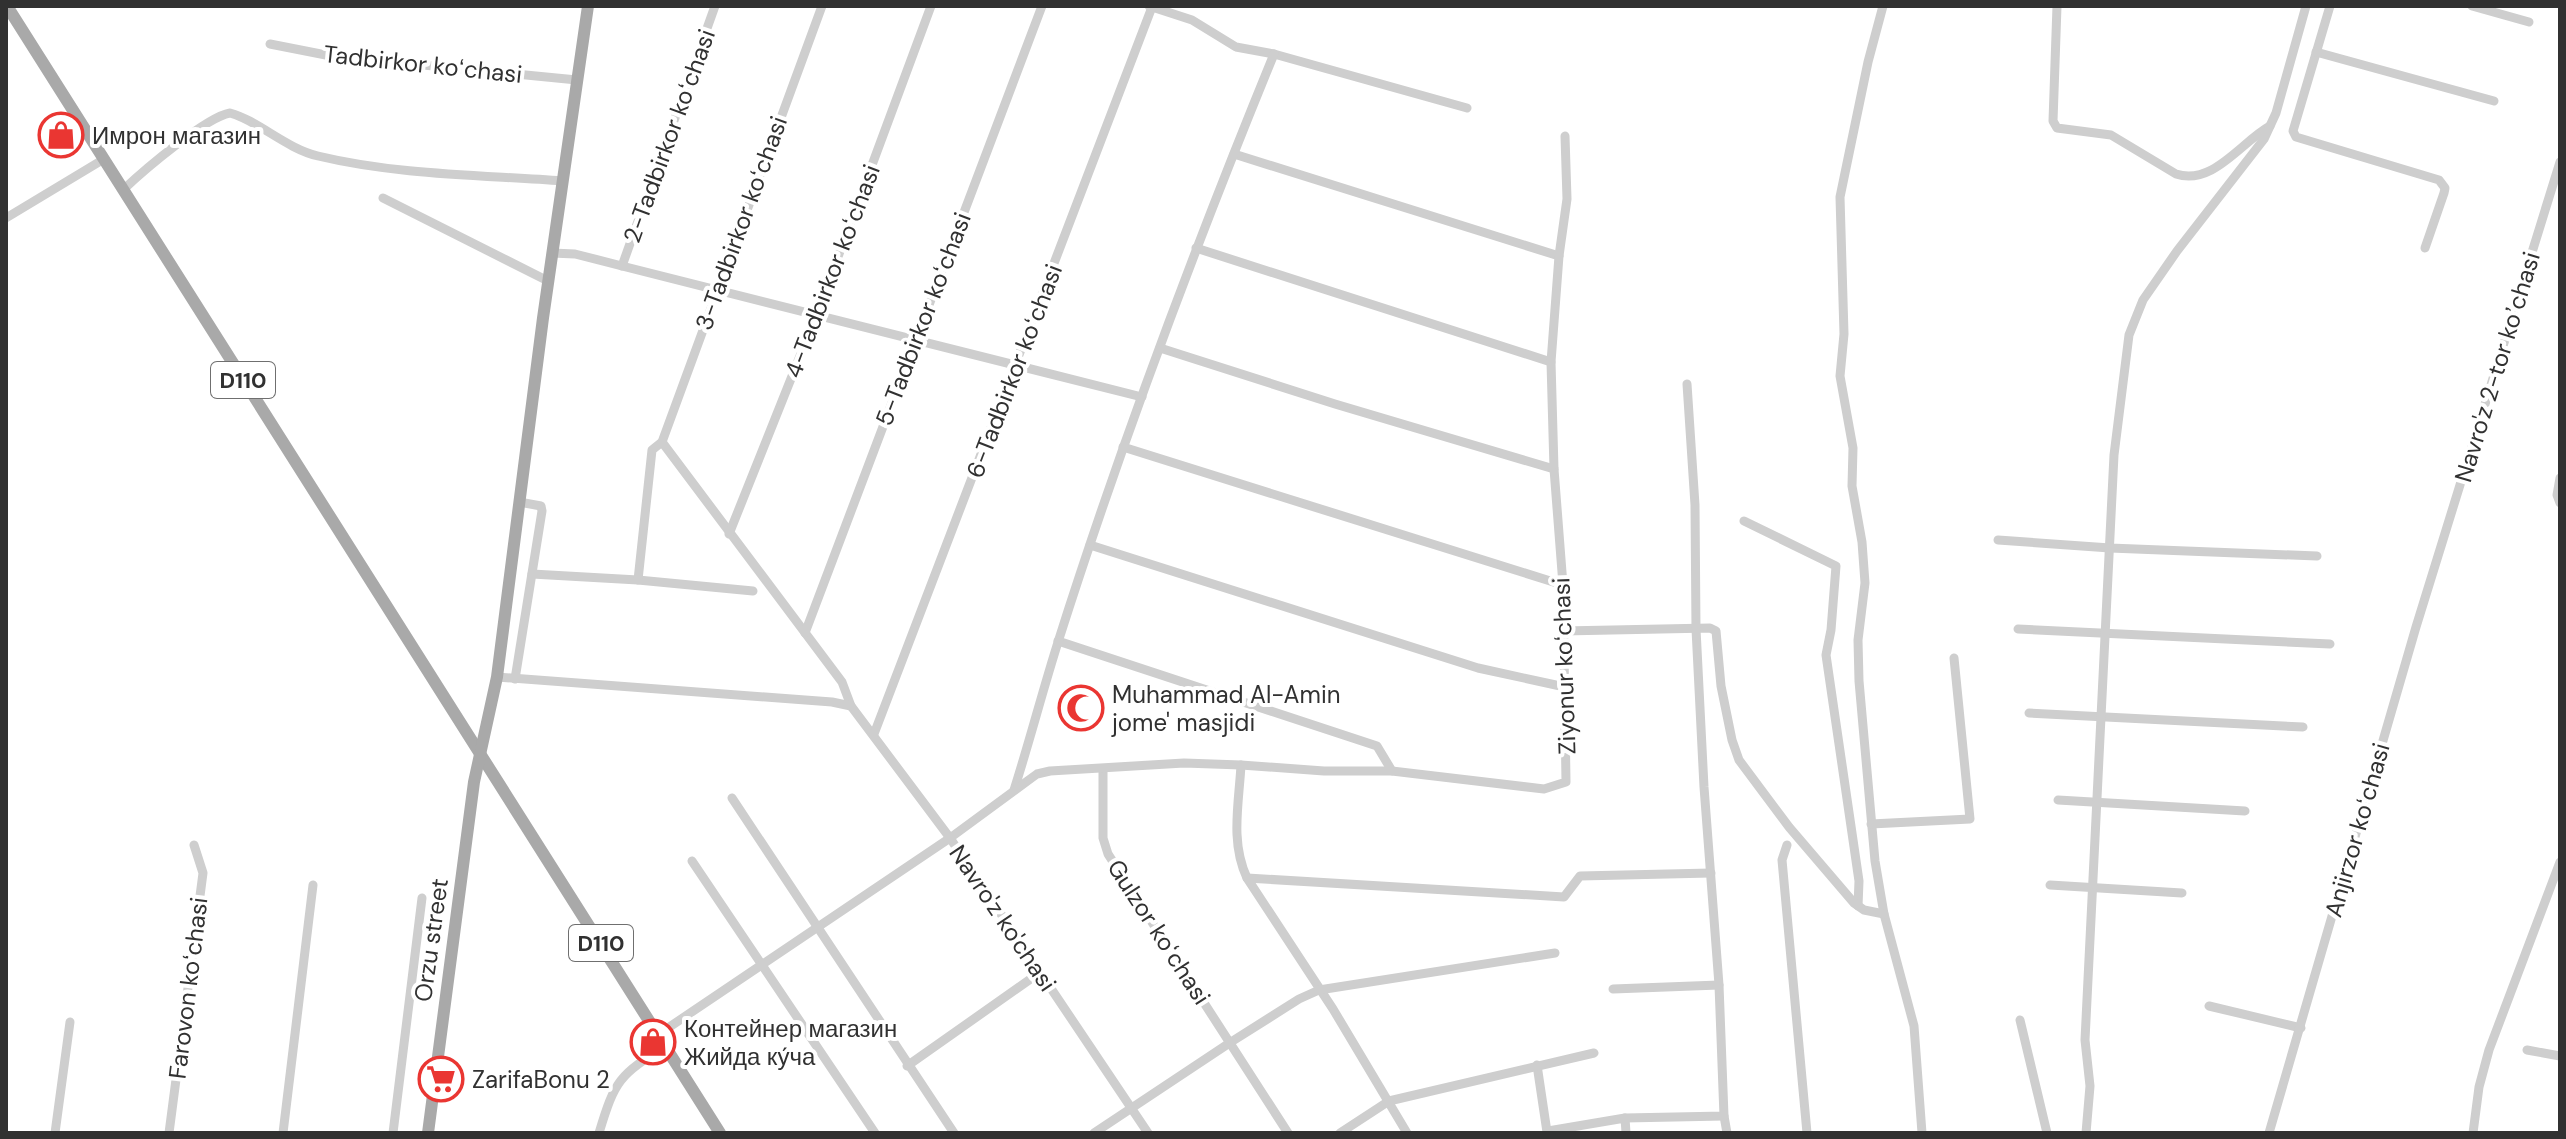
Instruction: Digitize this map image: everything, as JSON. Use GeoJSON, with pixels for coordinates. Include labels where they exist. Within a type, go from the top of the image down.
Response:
{"type":"FeatureCollection","features":[{"type":"Feature","properties":{"kind":"main road","name":"D110"},"geometry":{"type":"LineString","coordinates":[[7,6],[720,1133]]}},
{"type":"Feature","properties":{"kind":"main road","name":"Orzu street"},"geometry":{"type":"LineString","coordinates":[[428,1133],[480,754],[530,504],[548,281],[588,6]]}},
{"type":"Feature","properties":{"kind":"street","name":"2-Tadbirkor koʻchasi"},"geometry":{"type":"LineString","coordinates":[[622,266],[715,6]]}},
{"type":"Feature","properties":{"kind":"street","name":"3-Tadbirkor koʻchasi"},"geometry":{"type":"LineString","coordinates":[[638,580],[652,450],[662,442],[822,6]]}},
{"type":"Feature","properties":{"kind":"street","name":"4-Tadbirkor koʻchasi"},"geometry":{"type":"LineString","coordinates":[[729,534],[816,316],[931,6]]}},
{"type":"Feature","properties":{"kind":"street","name":"5-Tadbirkor koʻchasi"},"geometry":{"type":"LineString","coordinates":[[805,633],[1042,6]]}},
{"type":"Feature","properties":{"kind":"street"},"geometry":{"type":"LineString","coordinates":[[1151,6],[1192,20],[1236,47],[1274,54],[1467,108]]}},
{"type":"Feature","properties":{"kind":"street","name":"6-Tadbirkor koʻchasi"},"geometry":{"type":"LineString","coordinates":[[874,734],[1017,365],[1151,6]]}},
{"type":"Feature","properties":{"kind":"street"},"geometry":{"type":"LineString","coordinates":[[1883,6],[1840,197],[1844,334],[1840,376],[1853,448],[1852,486],[1862,542],[1865,583],[1858,640],[1859,681],[1871,824],[1884,914],[1914,1026],[1922,1133]]}},
{"type":"Feature","properties":{"kind":"street"},"geometry":{"type":"LineString","coordinates":[[2057,6],[2053,121],[2057,128],[2111,135],[2186,178],[2202,174],[2224,162],[2270,126]]}},
{"type":"Feature","properties":{"kind":"street"},"geometry":{"type":"LineString","coordinates":[[2086,1133],[2090,1086],[2085,1040],[2116,425],[2129,335],[2143,300],[2222,190],[2255,152],[2270,126],[2306,6]]}},
{"type":"Feature","properties":{"kind":"street"},"geometry":{"type":"LineString","coordinates":[[2330,6],[2293,131],[2296,137],[2439,180],[2445,188],[2444,193],[2425,248]]}},
{"type":"Feature","properties":{"kind":"street"},"geometry":{"type":"LineString","coordinates":[[2472,6],[2529,22]]}},
{"type":"Feature","properties":{"kind":"street","name":"Tadbirkor koʻchasi"},"geometry":{"type":"LineString","coordinates":[[270,44],[331,56],[577,80]]}},
{"type":"Feature","properties":{"kind":"street"},"geometry":{"type":"LineString","coordinates":[[2316,52],[2494,101]]}},
{"type":"Feature","properties":{"kind":"street"},"geometry":{"type":"LineString","coordinates":[[1014,790],[1058,641],[1123,447],[1196,248],[1274,54]]}},
{"type":"Feature","properties":{"kind":"street"},"geometry":{"type":"LineString","coordinates":[[124,189],[148,166],[228,113],[297,149],[327,158],[416,170],[562,181]]}},
{"type":"Feature","properties":{"kind":"street","name":"Ziyonur koʻchasi"},"geometry":{"type":"LineString","coordinates":[[599,1133],[610,1096],[618,1082],[662,1040],[762,964],[950,838],[1037,774],[1184,763],[1324,771],[1392,771],[1544,789],[1566,782],[1563,585],[1554,469],[1551,362],[1567,199],[1565,136]]}},
{"type":"Feature","properties":{"kind":"street"},"geometry":{"type":"LineString","coordinates":[[1234,154],[1559,256]]}},
{"type":"Feature","properties":{"kind":"street"},"geometry":{"type":"LineString","coordinates":[[6,218],[104,159]]}},
{"type":"Feature","properties":{"kind":"street","name":"Anjirzor koʻchasi"},"geometry":{"type":"LineString","coordinates":[[2269,1133],[2416,627],[2560,162]]}},
{"type":"Feature","properties":{"kind":"street"},"geometry":{"type":"LineString","coordinates":[[383,198],[548,281]]}},
{"type":"Feature","properties":{"kind":"street"},"geometry":{"type":"LineString","coordinates":[[1196,248],[1551,362]]}},
{"type":"Feature","properties":{"kind":"street"},"geometry":{"type":"LineString","coordinates":[[552,253],[575,254],[1142,397]]}},
{"type":"Feature","properties":{"kind":"street"},"geometry":{"type":"LineString","coordinates":[[1160,348],[1554,469]]}},
{"type":"Feature","properties":{"kind":"street"},"geometry":{"type":"LineString","coordinates":[[1687,384],[1695,505],[1696,629],[1704,787],[1727,1133]]}},
{"type":"Feature","properties":{"kind":"street","name":"Navro'z ko'chasi"},"geometry":{"type":"LineString","coordinates":[[662,442],[842,682],[851,706],[950,838],[1148,1133]]}},
{"type":"Feature","properties":{"kind":"street"},"geometry":{"type":"LineString","coordinates":[[1123,447],[1563,585]]}},
{"type":"Feature","properties":{"kind":"street"},"geometry":{"type":"LineString","coordinates":[[2560,478],[2557,495],[2560,503]]}},
{"type":"Feature","properties":{"kind":"street"},"geometry":{"type":"LineString","coordinates":[[515,679],[542,511],[530,504]]}},
{"type":"Feature","properties":{"kind":"street"},"geometry":{"type":"LineString","coordinates":[[1744,521],[1836,566],[1826,655],[1859,881],[1858,906]]}},
{"type":"Feature","properties":{"kind":"street"},"geometry":{"type":"LineString","coordinates":[[1998,540],[2317,556]]}},
{"type":"Feature","properties":{"kind":"street"},"geometry":{"type":"LineString","coordinates":[[1090,545],[1478,668],[1565,687]]}},
{"type":"Feature","properties":{"kind":"street"},"geometry":{"type":"LineString","coordinates":[[532,574],[753,591]]}},
{"type":"Feature","properties":{"kind":"street"},"geometry":{"type":"LineString","coordinates":[[1563,631],[1710,628],[1716,631],[1721,686],[1739,760],[1789,827],[1858,906],[1869,912],[1884,914]]}},
{"type":"Feature","properties":{"kind":"street"},"geometry":{"type":"LineString","coordinates":[[2018,629],[2330,644]]}},
{"type":"Feature","properties":{"kind":"street"},"geometry":{"type":"LineString","coordinates":[[1058,641],[1377,746],[1392,771]]}},
{"type":"Feature","properties":{"kind":"street"},"geometry":{"type":"LineString","coordinates":[[1871,824],[1970,819],[1954,658]]}},
{"type":"Feature","properties":{"kind":"street"},"geometry":{"type":"LineString","coordinates":[[497,677],[832,702],[851,706]]}},
{"type":"Feature","properties":{"kind":"street"},"geometry":{"type":"LineString","coordinates":[[2029,713],[2303,727]]}},
{"type":"Feature","properties":{"kind":"street"},"geometry":{"type":"LineString","coordinates":[[1241,765],[1236,841],[1238,858],[1247,878],[1407,1133]]}},
{"type":"Feature","properties":{"kind":"street","name":"Gulzor koʻchasi"},"geometry":{"type":"LineString","coordinates":[[1103,769],[1103,838],[1108,854],[1288,1133]]}},
{"type":"Feature","properties":{"kind":"street"},"geometry":{"type":"LineString","coordinates":[[732,798],[954,1133]]}},
{"type":"Feature","properties":{"kind":"street"},"geometry":{"type":"LineString","coordinates":[[2058,800],[2245,811]]}},
{"type":"Feature","properties":{"kind":"street","name":"Farovon koʻchasi"},"geometry":{"type":"LineString","coordinates":[[169,1133],[203,873],[194,845]]}},
{"type":"Feature","properties":{"kind":"street"},"geometry":{"type":"LineString","coordinates":[[1787,845],[1782,860],[1807,1133]]}},
{"type":"Feature","properties":{"kind":"street"},"geometry":{"type":"LineString","coordinates":[[692,861],[875,1133]]}},
{"type":"Feature","properties":{"kind":"street"},"geometry":{"type":"LineString","coordinates":[[2473,1133],[2479,1087],[2489,1050],[2560,862]]}},
{"type":"Feature","properties":{"kind":"street"},"geometry":{"type":"LineString","coordinates":[[1247,878],[1564,897],[1580,876],[1711,873]]}},
{"type":"Feature","properties":{"kind":"street"},"geometry":{"type":"LineString","coordinates":[[283,1133],[313,885]]}},
{"type":"Feature","properties":{"kind":"street"},"geometry":{"type":"LineString","coordinates":[[2050,885],[2182,893]]}},
{"type":"Feature","properties":{"kind":"street"},"geometry":{"type":"LineString","coordinates":[[393,1133],[422,898]]}},
{"type":"Feature","properties":{"kind":"street"},"geometry":{"type":"LineString","coordinates":[[1094,1133],[1231,1042],[1299,999],[1319,990],[1555,953]]}},
{"type":"Feature","properties":{"kind":"street"},"geometry":{"type":"LineString","coordinates":[[907,1066],[1039,973]]}},
{"type":"Feature","properties":{"kind":"street"},"geometry":{"type":"LineString","coordinates":[[1613,989],[1719,985]]}},
{"type":"Feature","properties":{"kind":"street"},"geometry":{"type":"LineString","coordinates":[[2209,1006],[2301,1028]]}},
{"type":"Feature","properties":{"kind":"street"},"geometry":{"type":"LineString","coordinates":[[2020,1020],[2047,1133]]}},
{"type":"Feature","properties":{"kind":"street"},"geometry":{"type":"LineString","coordinates":[[55,1133],[70,1022]]}},
{"type":"Feature","properties":{"kind":"street"},"geometry":{"type":"LineString","coordinates":[[2527,1050],[2560,1056]]}},
{"type":"Feature","properties":{"kind":"street"},"geometry":{"type":"LineString","coordinates":[[1340,1133],[1389,1101],[1594,1053]]}},
{"type":"Feature","properties":{"kind":"street"},"geometry":{"type":"LineString","coordinates":[[1537,1065],[1547,1132],[1625,1118],[1724,1116]]}},
{"type":"Feature","properties":{"kind":"street"},"geometry":{"type":"LineString","coordinates":[[1625,1118],[1626,1133]]}},
{"type":"Feature","properties":{"kind":"place","name":"Имрон магазин"},"geometry":{"type":"Point","coordinates":[61,135]}},
{"type":"Feature","properties":{"kind":"place","name":"Muhammad Al-Amin jome' masjidi"},"geometry":{"type":"Point","coordinates":[1081,708]}},
{"type":"Feature","properties":{"kind":"place","name":"Контейнер магазин Жийда ку́ча"},"geometry":{"type":"Point","coordinates":[653,1042]}},
{"type":"Feature","properties":{"kind":"place","name":"ZarifaBonu 2"},"geometry":{"type":"Point","coordinates":[441,1079]}}]}
